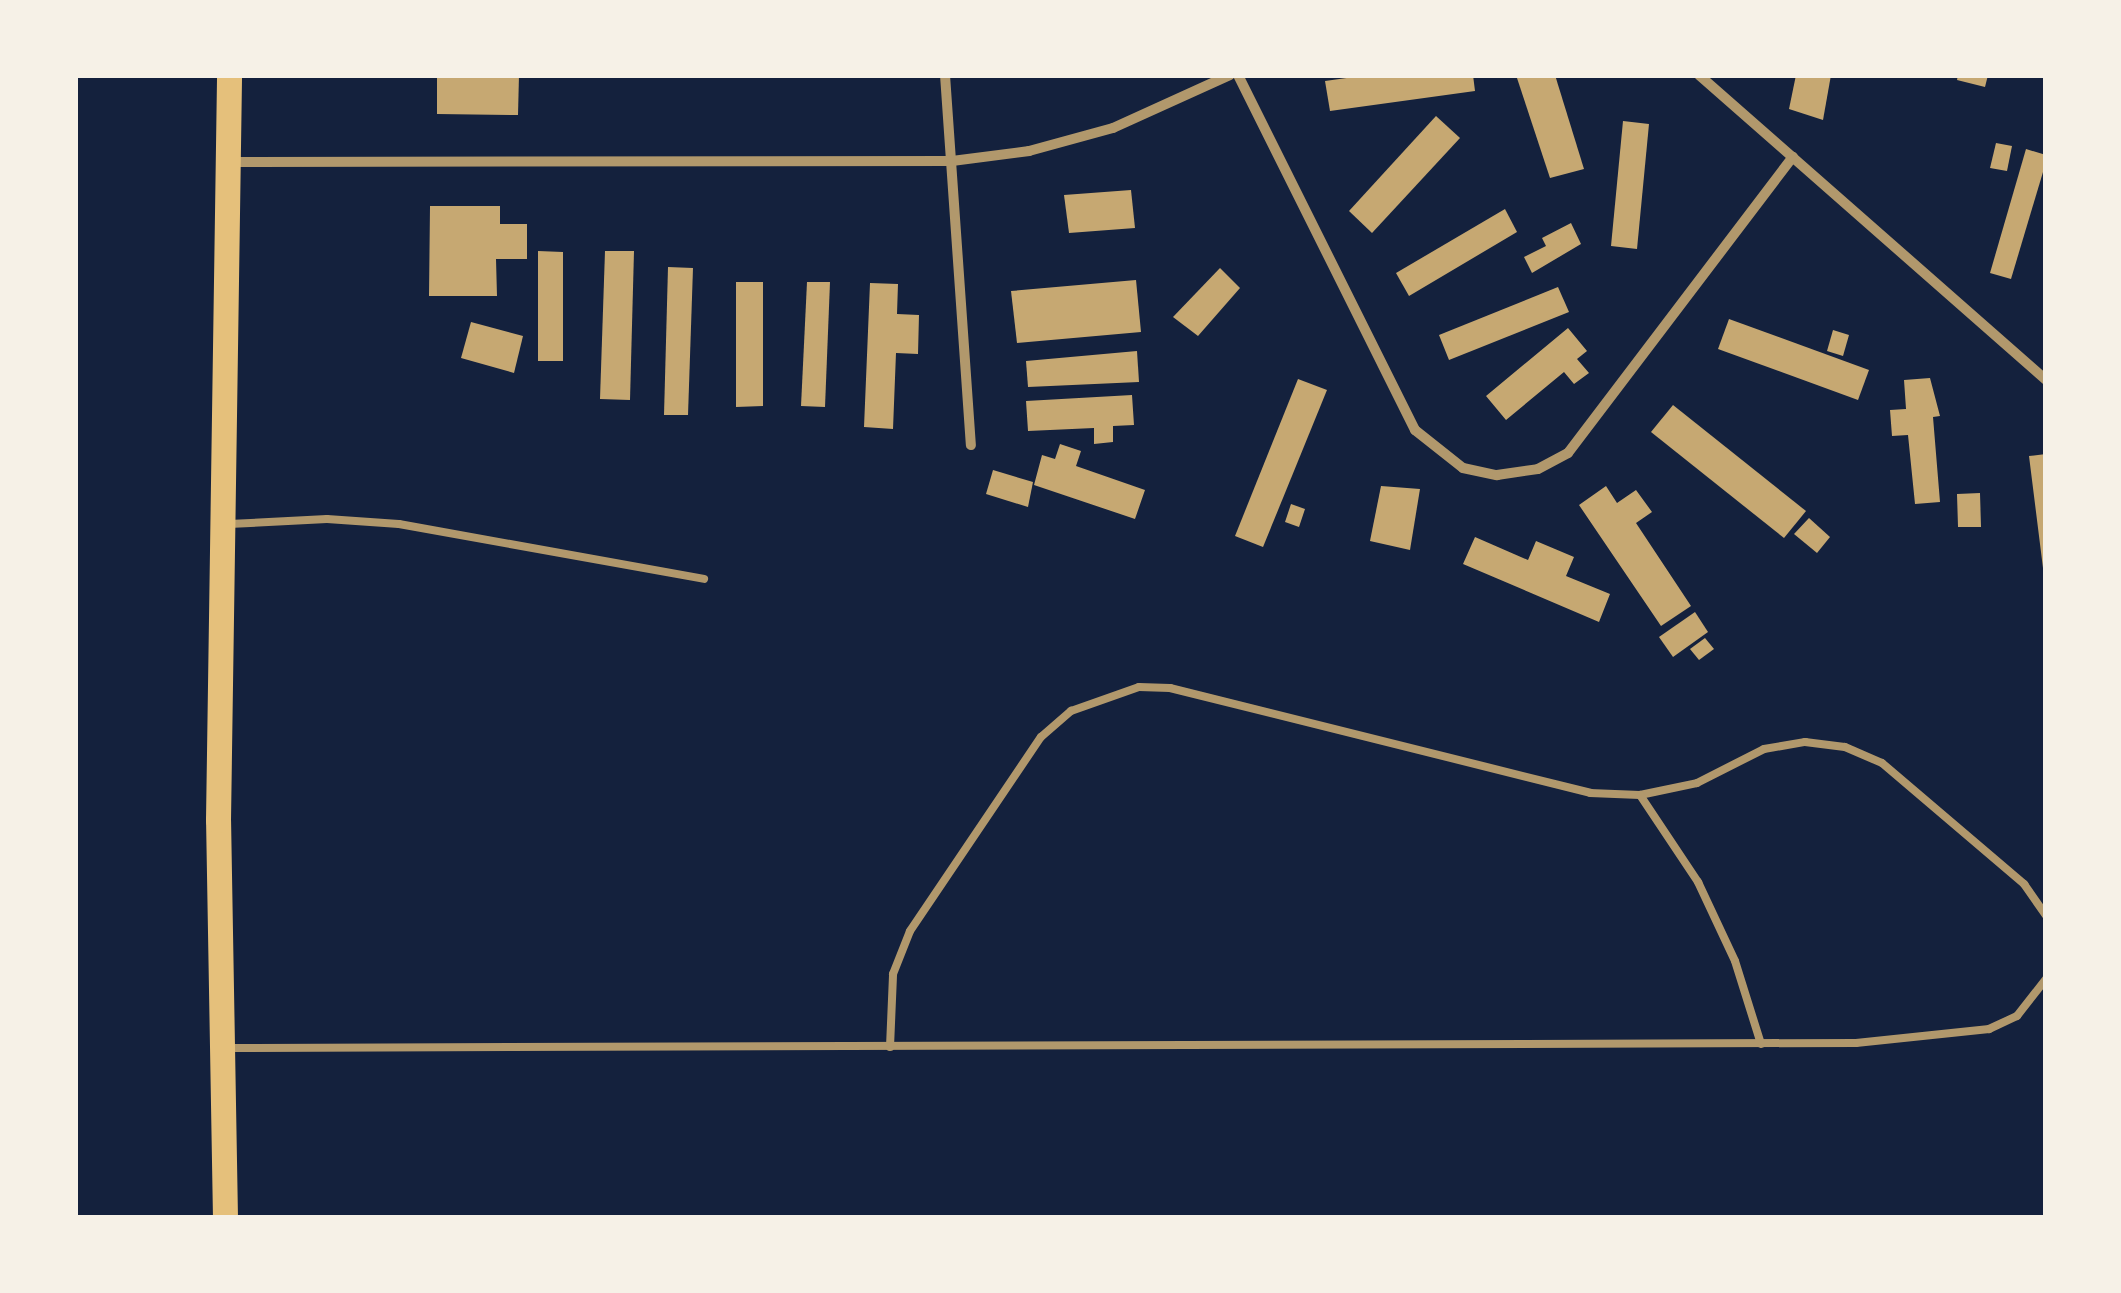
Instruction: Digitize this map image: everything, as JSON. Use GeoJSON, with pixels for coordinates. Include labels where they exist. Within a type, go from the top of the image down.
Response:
{"type":"FeatureCollection","features":[{"type":"Feature","properties":{"kind":"main road"},"geometry":{"type":"LineString","coordinates":[[225,1218],[223,524],[229,75]]}},
{"type":"Feature","properties":{"kind":"street"},"geometry":{"type":"LineString","coordinates":[[945,75],[972,445]]}},
{"type":"Feature","properties":{"kind":"street"},"geometry":{"type":"LineString","coordinates":[[229,162],[952,161],[1029,151],[1114,128],[1234,75],[1415,430],[1463,468],[1496,475],[1538,468],[1568,453],[1792,157]]}},
{"type":"Feature","properties":{"kind":"street"},"geometry":{"type":"LineString","coordinates":[[1699,75],[2046,380]]}},
{"type":"Feature","properties":{"kind":"lane"},"geometry":{"type":"LineString","coordinates":[[223,524],[328,519],[398,524],[704,580]]}},
{"type":"Feature","properties":{"kind":"lane"},"geometry":{"type":"LineString","coordinates":[[890,1048],[893,974],[910,931],[1041,737],[1071,711],[1107,693],[1170,688],[1590,792],[1640,795],[1697,782],[1764,749],[1805,742],[1845,747],[1882,762],[2024,884],[2046,916]]}},
{"type":"Feature","properties":{"kind":"lane"},"geometry":{"type":"LineString","coordinates":[[1640,795],[1698,882],[1734,961],[1761,1044]]}},
{"type":"Feature","properties":{"kind":"lane"},"geometry":{"type":"LineString","coordinates":[[222,1048],[1856,1043],[1989,1029],[2017,1016],[2046,978]]}},
{"type":"Feature","properties":{"kind":"building"},"geometry":{"type":"Polygon","coordinates":[[[437,75],[519,75],[518,115],[437,114],[437,75]]]}},
{"type":"Feature","properties":{"kind":"building"},"geometry":{"type":"Polygon","coordinates":[[[1368,75],[1473,75],[1475,91],[1330,111],[1325,81],[1368,75]]]}},
{"type":"Feature","properties":{"kind":"building"},"geometry":{"type":"Polygon","coordinates":[[[1516,75],[1555,75],[1584,169],[1550,178],[1516,75]]]}},
{"type":"Feature","properties":{"kind":"building"},"geometry":{"type":"Polygon","coordinates":[[[1796,75],[1831,75],[1823,120],[1789,109],[1796,75]]]}},
{"type":"Feature","properties":{"kind":"building"},"geometry":{"type":"Polygon","coordinates":[[[1958,75],[1988,75],[1985,87],[1957,80],[1958,75]]]}},
{"type":"Feature","properties":{"kind":"building"},"geometry":{"type":"Polygon","coordinates":[[[1436,116],[1460,138],[1372,233],[1349,211],[1436,116]]]}},
{"type":"Feature","properties":{"kind":"building"},"geometry":{"type":"Polygon","coordinates":[[[1623,121],[1649,124],[1637,249],[1611,246],[1623,121]]]}},
{"type":"Feature","properties":{"kind":"building"},"geometry":{"type":"Polygon","coordinates":[[[1996,143],[2012,146],[2007,171],[1990,168],[1996,143]]]}},
{"type":"Feature","properties":{"kind":"building"},"geometry":{"type":"Polygon","coordinates":[[[2026,149],[2046,155],[2046,162],[2011,279],[1990,273],[2026,149]]]}},
{"type":"Feature","properties":{"kind":"building"},"geometry":{"type":"Polygon","coordinates":[[[1131,190],[1135,228],[1069,233],[1064,195],[1131,190]]]}},
{"type":"Feature","properties":{"kind":"building"},"geometry":{"type":"Polygon","coordinates":[[[430,206],[500,206],[500,224],[527,224],[527,259],[496,259],[497,296],[429,296],[430,206]]]}},
{"type":"Feature","properties":{"kind":"building"},"geometry":{"type":"Polygon","coordinates":[[[1505,209],[1517,232],[1409,296],[1396,273],[1505,209]]]}},
{"type":"Feature","properties":{"kind":"building"},"geometry":{"type":"Polygon","coordinates":[[[1571,223],[1581,244],[1532,273],[1524,257],[1546,246],[1542,238],[1571,223]]]}},
{"type":"Feature","properties":{"kind":"building"},"geometry":{"type":"Polygon","coordinates":[[[538,251],[563,252],[563,361],[538,361],[538,251]]]}},
{"type":"Feature","properties":{"kind":"building"},"geometry":{"type":"Polygon","coordinates":[[[605,251],[634,251],[630,400],[600,399],[605,251]]]}},
{"type":"Feature","properties":{"kind":"building"},"geometry":{"type":"Polygon","coordinates":[[[668,267],[693,268],[688,415],[664,415],[668,267]]]}},
{"type":"Feature","properties":{"kind":"building"},"geometry":{"type":"Polygon","coordinates":[[[1220,268],[1240,288],[1198,336],[1173,317],[1220,268]]]}},
{"type":"Feature","properties":{"kind":"building"},"geometry":{"type":"Polygon","coordinates":[[[1136,280],[1141,332],[1017,343],[1011,291],[1136,280]]]}},
{"type":"Feature","properties":{"kind":"building"},"geometry":{"type":"Polygon","coordinates":[[[736,282],[763,282],[763,406],[736,407],[736,282]]]}},
{"type":"Feature","properties":{"kind":"building"},"geometry":{"type":"Polygon","coordinates":[[[807,282],[830,282],[825,407],[801,406],[807,282]]]}},
{"type":"Feature","properties":{"kind":"building"},"geometry":{"type":"Polygon","coordinates":[[[870,283],[898,284],[897,314],[919,315],[918,354],[896,353],[893,429],[864,427],[870,283]]]}},
{"type":"Feature","properties":{"kind":"building"},"geometry":{"type":"Polygon","coordinates":[[[1558,287],[1569,312],[1449,360],[1439,335],[1558,287]]]}},
{"type":"Feature","properties":{"kind":"building"},"geometry":{"type":"Polygon","coordinates":[[[1729,319],[1869,370],[1858,400],[1718,349],[1729,319]]]}},
{"type":"Feature","properties":{"kind":"building"},"geometry":{"type":"Polygon","coordinates":[[[471,322],[523,336],[514,373],[461,358],[471,322]]]}},
{"type":"Feature","properties":{"kind":"building"},"geometry":{"type":"Polygon","coordinates":[[[1568,328],[1587,351],[1577,359],[1589,373],[1574,384],[1564,372],[1506,420],[1486,396],[1568,328]]]}},
{"type":"Feature","properties":{"kind":"building"},"geometry":{"type":"Polygon","coordinates":[[[1833,330],[1849,335],[1843,356],[1827,351],[1833,330]]]}},
{"type":"Feature","properties":{"kind":"building"},"geometry":{"type":"Polygon","coordinates":[[[1137,351],[1139,382],[1028,387],[1026,361],[1137,351]]]}},
{"type":"Feature","properties":{"kind":"building"},"geometry":{"type":"Polygon","coordinates":[[[1930,378],[1940,416],[1933,417],[1940,502],[1915,504],[1908,435],[1892,436],[1890,410],[1906,409],[1904,380],[1930,378]]]}},
{"type":"Feature","properties":{"kind":"building"},"geometry":{"type":"Polygon","coordinates":[[[1298,379],[1327,390],[1263,547],[1235,536],[1298,379]]]}},
{"type":"Feature","properties":{"kind":"building"},"geometry":{"type":"Polygon","coordinates":[[[1132,395],[1134,425],[1113,426],[1113,442],[1094,444],[1094,428],[1028,431],[1026,401],[1132,395]]]}},
{"type":"Feature","properties":{"kind":"building"},"geometry":{"type":"Polygon","coordinates":[[[1673,405],[1806,511],[1784,538],[1651,432],[1673,405]]]}},
{"type":"Feature","properties":{"kind":"building"},"geometry":{"type":"Polygon","coordinates":[[[1060,444],[1081,451],[1076,466],[1145,490],[1135,519],[1034,485],[1042,455],[1055,459],[1060,444]]]}},
{"type":"Feature","properties":{"kind":"building"},"geometry":{"type":"Polygon","coordinates":[[[2046,454],[2046,576],[2044,576],[2029,456],[2046,454]]]}},
{"type":"Feature","properties":{"kind":"building"},"geometry":{"type":"Polygon","coordinates":[[[993,470],[1033,482],[1028,507],[986,494],[993,470]]]}},
{"type":"Feature","properties":{"kind":"building"},"geometry":{"type":"Polygon","coordinates":[[[1381,486],[1420,489],[1410,550],[1370,541],[1381,486]]]}},
{"type":"Feature","properties":{"kind":"building"},"geometry":{"type":"Polygon","coordinates":[[[1606,486],[1617,503],[1636,490],[1652,512],[1636,523],[1691,606],[1661,626],[1579,505],[1606,486]]]}},
{"type":"Feature","properties":{"kind":"building"},"geometry":{"type":"Polygon","coordinates":[[[1980,493],[1981,527],[1958,527],[1957,494],[1980,493]]]}},
{"type":"Feature","properties":{"kind":"building"},"geometry":{"type":"Polygon","coordinates":[[[1291,504],[1305,509],[1299,527],[1285,522],[1291,504]]]}},
{"type":"Feature","properties":{"kind":"building"},"geometry":{"type":"Polygon","coordinates":[[[1809,518],[1830,537],[1817,553],[1794,534],[1809,518]]]}},
{"type":"Feature","properties":{"kind":"building"},"geometry":{"type":"Polygon","coordinates":[[[1475,537],[1528,560],[1536,541],[1574,557],[1566,576],[1610,594],[1599,622],[1463,564],[1475,537]]]}},
{"type":"Feature","properties":{"kind":"building"},"geometry":{"type":"Polygon","coordinates":[[[1695,612],[1708,632],[1673,657],[1659,637],[1695,612]]]}},
{"type":"Feature","properties":{"kind":"building"},"geometry":{"type":"Polygon","coordinates":[[[1705,638],[1714,649],[1699,660],[1690,649],[1705,638]]]}}]}
